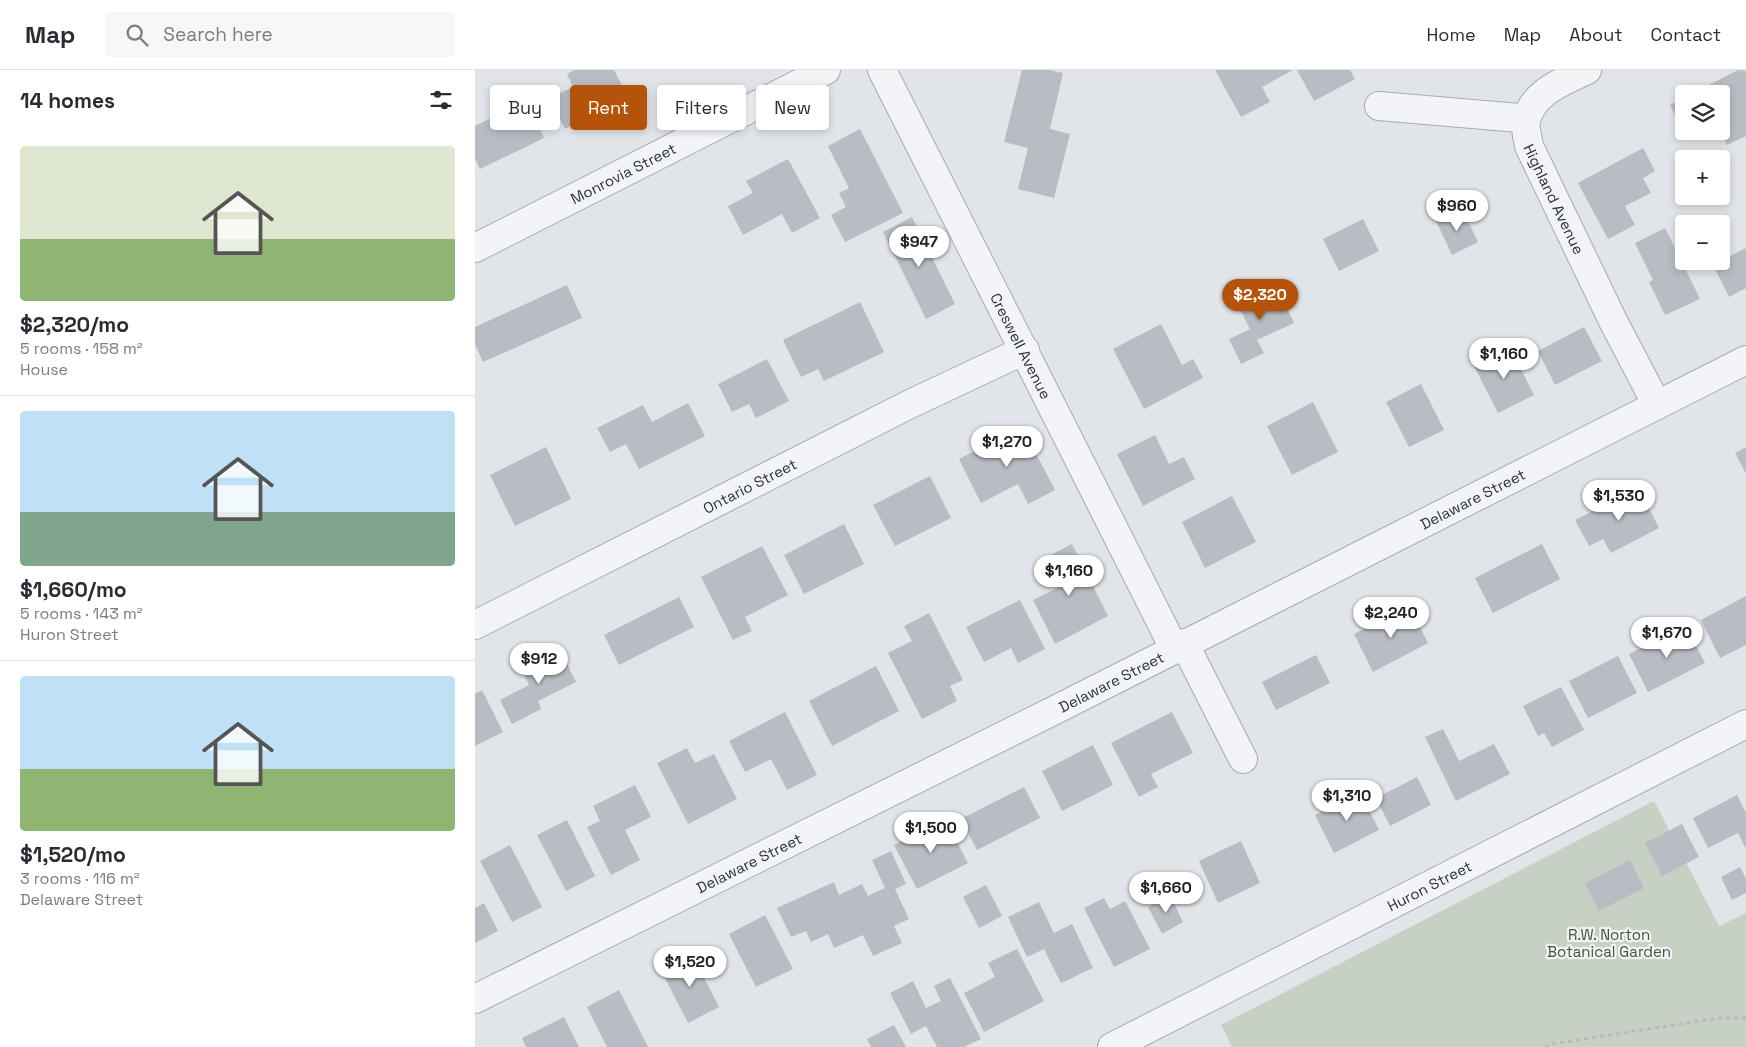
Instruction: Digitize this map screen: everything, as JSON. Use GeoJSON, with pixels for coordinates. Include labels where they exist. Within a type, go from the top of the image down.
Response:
{"type":"FeatureCollection","features":[{"type":"Feature","properties":{"kind":"street","name":"Monrovia Street"},"geometry":{"type":"LineString","coordinates":[[475,248],[826,70]]}},
{"type":"Feature","properties":{"kind":"street","name":"Creswell Avenue"},"geometry":{"type":"LineString","coordinates":[[882,70],[1179,645],[1243,759]]}},
{"type":"Feature","properties":{"kind":"street"},"geometry":{"type":"LineString","coordinates":[[1525,124],[1534,101],[1547,89],[1587,70]]}},
{"type":"Feature","properties":{"kind":"street","name":"Highland Avenue"},"geometry":{"type":"LineString","coordinates":[[1379,106],[1519,118],[1525,124],[1529,146],[1613,320],[1657,405]]}},
{"type":"Feature","properties":{"kind":"street","name":"Ontario Street"},"geometry":{"type":"LineString","coordinates":[[475,625],[910,404],[1025,350]]}},
{"type":"Feature","properties":{"kind":"street","name":"Delaware Street"},"geometry":{"type":"LineString","coordinates":[[475,999],[1057,709],[1179,645],[1746,360]]}},
{"type":"Feature","properties":{"kind":"street","name":"Huron Street"},"geometry":{"type":"LineString","coordinates":[[1112,1047],[1746,724]]}},
{"type":"Feature","properties":{"kind":"path"},"geometry":{"type":"LineString","coordinates":[[1545,1047],[1552,1044],[1719,1018],[1746,1018]]}},
{"type":"Feature","properties":{"kind":"green space","name":"R.W. Norton Botanical Garden"},"geometry":{"type":"Polygon","coordinates":[[[1654,801],[1719,926],[1746,913],[1746,1047],[1232,1047],[1221,1025],[1654,801]]]}},
{"type":"Feature","properties":{"kind":"building"},"geometry":{"type":"Polygon","coordinates":[[[574,70],[614,70],[622,85],[572,85],[567,74],[574,70]]]}},
{"type":"Feature","properties":{"kind":"building"},"geometry":{"type":"Polygon","coordinates":[[[1022,70],[1050,70],[1063,73],[1050,129],[1070,134],[1054,198],[1018,189],[1028,148],[1004,142],[1022,70]]]}},
{"type":"Feature","properties":{"kind":"building"},"geometry":{"type":"Polygon","coordinates":[[[1215,70],[1293,70],[1262,87],[1270,102],[1241,117],[1215,70]]]}},
{"type":"Feature","properties":{"kind":"building"},"geometry":{"type":"Polygon","coordinates":[[[1297,70],[1350,70],[1355,79],[1314,101],[1297,70]]]}},
{"type":"Feature","properties":{"kind":"building"},"geometry":{"type":"Polygon","coordinates":[[[1738,70],[1746,71],[1746,136],[1727,145],[1724,140],[1730,140],[1730,85],[1709,85],[1738,70]]]}},
{"type":"Feature","properties":{"kind":"building"},"geometry":{"type":"Polygon","coordinates":[[[570,88],[570,126],[565,129],[560,119],[560,93],[570,88]]]}},
{"type":"Feature","properties":{"kind":"building"},"geometry":{"type":"Polygon","coordinates":[[[1675,102],[1675,115],[1670,105],[1675,102]]]}},
{"type":"Feature","properties":{"kind":"building"},"geometry":{"type":"Polygon","coordinates":[[[490,119],[490,130],[540,130],[544,138],[480,169],[475,159],[475,126],[490,119]]]}},
{"type":"Feature","properties":{"kind":"building"},"geometry":{"type":"Polygon","coordinates":[[[860,129],[903,213],[845,242],[831,215],[846,207],[839,193],[849,188],[828,146],[860,129]]]}},
{"type":"Feature","properties":{"kind":"building"},"geometry":{"type":"Polygon","coordinates":[[[1643,148],[1655,171],[1643,178],[1651,193],[1625,206],[1635,225],[1608,239],[1578,183],[1643,148]]]}},
{"type":"Feature","properties":{"kind":"building"},"geometry":{"type":"Polygon","coordinates":[[[788,159],[820,218],[792,233],[782,214],[743,235],[728,206],[753,193],[746,181],[788,159]]]}},
{"type":"Feature","properties":{"kind":"building"},"geometry":{"type":"Polygon","coordinates":[[[1462,209],[1478,242],[1452,255],[1436,221],[1462,209]]]}},
{"type":"Feature","properties":{"kind":"building"},"geometry":{"type":"Polygon","coordinates":[[[912,217],[955,304],[926,319],[883,232],[912,217]]]}},
{"type":"Feature","properties":{"kind":"building"},"geometry":{"type":"Polygon","coordinates":[[[1363,219],[1379,251],[1339,271],[1323,239],[1363,219]]]}},
{"type":"Feature","properties":{"kind":"building"},"geometry":{"type":"Polygon","coordinates":[[[1665,228],[1675,248],[1675,270],[1686,270],[1700,299],[1665,315],[1649,282],[1653,280],[1635,243],[1665,228]]]}},
{"type":"Feature","properties":{"kind":"building"},"geometry":{"type":"Polygon","coordinates":[[[1746,248],[1746,288],[1729,297],[1716,270],[1730,270],[1730,256],[1746,248]]]}},
{"type":"Feature","properties":{"kind":"building"},"geometry":{"type":"Polygon","coordinates":[[[1275,282],[1294,323],[1257,340],[1264,353],[1241,364],[1229,339],[1250,329],[1236,301],[1275,282]]]}},
{"type":"Feature","properties":{"kind":"building"},"geometry":{"type":"Polygon","coordinates":[[[567,285],[582,318],[483,362],[475,344],[475,327],[567,285]]]}},
{"type":"Feature","properties":{"kind":"building"},"geometry":{"type":"Polygon","coordinates":[[[860,302],[884,352],[824,381],[818,369],[801,377],[783,340],[860,302]]]}},
{"type":"Feature","properties":{"kind":"building"},"geometry":{"type":"Polygon","coordinates":[[[1161,324],[1182,365],[1193,359],[1203,378],[1144,409],[1113,349],[1161,324]]]}},
{"type":"Feature","properties":{"kind":"building"},"geometry":{"type":"Polygon","coordinates":[[[1584,327],[1602,361],[1555,385],[1538,351],[1584,327]]]}},
{"type":"Feature","properties":{"kind":"building"},"geometry":{"type":"Polygon","coordinates":[[[1510,348],[1534,395],[1498,413],[1474,366],[1510,348]]]}},
{"type":"Feature","properties":{"kind":"building"},"geometry":{"type":"Polygon","coordinates":[[[767,359],[789,401],[756,418],[749,404],[732,412],[718,384],[767,359]]]}},
{"type":"Feature","properties":{"kind":"building"},"geometry":{"type":"Polygon","coordinates":[[[1421,384],[1444,430],[1409,447],[1386,402],[1421,384]]]}},
{"type":"Feature","properties":{"kind":"building"},"geometry":{"type":"Polygon","coordinates":[[[1313,402],[1338,452],[1292,475],[1267,426],[1313,402]]]}},
{"type":"Feature","properties":{"kind":"building"},"geometry":{"type":"Polygon","coordinates":[[[688,403],[705,436],[639,469],[626,444],[610,452],[597,428],[643,405],[652,422],[688,403]]]}},
{"type":"Feature","properties":{"kind":"building"},"geometry":{"type":"Polygon","coordinates":[[[1022,427],[1055,490],[1028,504],[1018,484],[981,503],[959,459],[1022,427]]]}},
{"type":"Feature","properties":{"kind":"building"},"geometry":{"type":"Polygon","coordinates":[[[1155,435],[1169,464],[1184,457],[1195,479],[1143,506],[1117,454],[1155,435]]]}},
{"type":"Feature","properties":{"kind":"building"},"geometry":{"type":"Polygon","coordinates":[[[546,447],[571,499],[515,526],[490,475],[546,447]]]}},
{"type":"Feature","properties":{"kind":"building"},"geometry":{"type":"Polygon","coordinates":[[[1746,447],[1746,474],[1735,453],[1746,447]]]}},
{"type":"Feature","properties":{"kind":"building"},"geometry":{"type":"Polygon","coordinates":[[[930,476],[951,518],[895,546],[873,505],[930,476]]]}},
{"type":"Feature","properties":{"kind":"building"},"geometry":{"type":"Polygon","coordinates":[[[1639,488],[1659,528],[1611,553],[1603,539],[1589,546],[1575,520],[1639,488]]]}},
{"type":"Feature","properties":{"kind":"building"},"geometry":{"type":"Polygon","coordinates":[[[1232,496],[1256,542],[1205,568],[1182,522],[1232,496]]]}},
{"type":"Feature","properties":{"kind":"building"},"geometry":{"type":"Polygon","coordinates":[[[844,524],[864,564],[804,594],[784,555],[844,524]]]}},
{"type":"Feature","properties":{"kind":"building"},"geometry":{"type":"Polygon","coordinates":[[[1072,544],[1108,616],[1055,644],[1033,600],[1059,587],[1045,558],[1072,544]]]}},
{"type":"Feature","properties":{"kind":"building"},"geometry":{"type":"Polygon","coordinates":[[[1542,544],[1560,579],[1493,613],[1475,578],[1542,544]]]}},
{"type":"Feature","properties":{"kind":"building"},"geometry":{"type":"Polygon","coordinates":[[[762,546],[788,595],[745,617],[752,631],[733,640],[701,577],[762,546]]]}},
{"type":"Feature","properties":{"kind":"building"},"geometry":{"type":"Polygon","coordinates":[[[1746,596],[1746,645],[1720,658],[1701,620],[1746,596]]]}},
{"type":"Feature","properties":{"kind":"building"},"geometry":{"type":"Polygon","coordinates":[[[679,597],[694,627],[619,665],[604,635],[679,597]]]}},
{"type":"Feature","properties":{"kind":"building"},"geometry":{"type":"Polygon","coordinates":[[[1020,600],[1045,649],[1018,663],[1011,648],[984,662],[966,627],[1020,600]]]}},
{"type":"Feature","properties":{"kind":"building"},"geometry":{"type":"Polygon","coordinates":[[[1409,606],[1428,643],[1373,672],[1354,634],[1409,606]]]}},
{"type":"Feature","properties":{"kind":"building"},"geometry":{"type":"Polygon","coordinates":[[[929,613],[963,680],[950,686],[957,701],[922,719],[888,653],[912,641],[904,626],[929,613]]]}},
{"type":"Feature","properties":{"kind":"building"},"geometry":{"type":"Polygon","coordinates":[[[1685,625],[1705,663],[1648,692],[1629,654],[1685,625]]]}},
{"type":"Feature","properties":{"kind":"building"},"geometry":{"type":"Polygon","coordinates":[[[559,648],[576,682],[538,701],[541,709],[512,724],[500,700],[529,685],[520,667],[559,648]]]}},
{"type":"Feature","properties":{"kind":"building"},"geometry":{"type":"Polygon","coordinates":[[[1316,655],[1330,683],[1276,710],[1262,682],[1316,655]]]}},
{"type":"Feature","properties":{"kind":"building"},"geometry":{"type":"Polygon","coordinates":[[[1618,656],[1637,693],[1588,718],[1569,681],[1618,656]]]}},
{"type":"Feature","properties":{"kind":"building"},"geometry":{"type":"Polygon","coordinates":[[[876,666],[899,711],[832,746],[809,701],[876,666]]]}},
{"type":"Feature","properties":{"kind":"building"},"geometry":{"type":"Polygon","coordinates":[[[1561,687],[1584,730],[1552,747],[1544,733],[1538,736],[1523,706],[1561,687]]]}},
{"type":"Feature","properties":{"kind":"building"},"geometry":{"type":"Polygon","coordinates":[[[482,690],[503,732],[475,746],[475,694],[482,690]]]}},
{"type":"Feature","properties":{"kind":"building"},"geometry":{"type":"Polygon","coordinates":[[[785,712],[817,775],[787,790],[771,759],[745,772],[729,741],[785,712]]]}},
{"type":"Feature","properties":{"kind":"building"},"geometry":{"type":"Polygon","coordinates":[[[1172,712],[1193,753],[1151,774],[1158,787],[1139,797],[1111,743],[1172,712]]]}},
{"type":"Feature","properties":{"kind":"building"},"geometry":{"type":"Polygon","coordinates":[[[1443,729],[1459,761],[1494,744],[1510,774],[1456,801],[1425,737],[1443,729]]]}},
{"type":"Feature","properties":{"kind":"building"},"geometry":{"type":"Polygon","coordinates":[[[1093,745],[1113,785],[1062,811],[1042,771],[1093,745]]]}},
{"type":"Feature","properties":{"kind":"building"},"geometry":{"type":"Polygon","coordinates":[[[687,748],[695,763],[714,754],[737,799],[688,824],[657,763],[687,748]]]}},
{"type":"Feature","properties":{"kind":"building"},"geometry":{"type":"Polygon","coordinates":[[[1417,777],[1431,805],[1390,826],[1376,798],[1417,777]]]}},
{"type":"Feature","properties":{"kind":"building"},"geometry":{"type":"Polygon","coordinates":[[[635,785],[651,817],[625,830],[640,860],[611,875],[587,827],[600,821],[593,806],[635,785]]]}},
{"type":"Feature","properties":{"kind":"building"},"geometry":{"type":"Polygon","coordinates":[[[1024,787],[1040,818],[977,850],[961,819],[1024,787]]]}},
{"type":"Feature","properties":{"kind":"building"},"geometry":{"type":"Polygon","coordinates":[[[1360,792],[1379,830],[1334,853],[1315,815],[1360,792]]]}},
{"type":"Feature","properties":{"kind":"building"},"geometry":{"type":"Polygon","coordinates":[[[1737,795],[1746,813],[1746,849],[1738,833],[1708,848],[1693,818],[1737,795]]]}},
{"type":"Feature","properties":{"kind":"building"},"geometry":{"type":"Polygon","coordinates":[[[945,819],[968,863],[917,889],[894,845],[945,819]]]}},
{"type":"Feature","properties":{"kind":"building"},"geometry":{"type":"Polygon","coordinates":[[[567,820],[595,876],[566,891],[537,835],[567,820]]]}},
{"type":"Feature","properties":{"kind":"building"},"geometry":{"type":"Polygon","coordinates":[[[1682,824],[1699,857],[1662,876],[1645,843],[1682,824]]]}},
{"type":"Feature","properties":{"kind":"building"},"geometry":{"type":"Polygon","coordinates":[[[1241,841],[1260,883],[1218,903],[1199,861],[1241,841]]]}},
{"type":"Feature","properties":{"kind":"building"},"geometry":{"type":"Polygon","coordinates":[[[510,845],[542,907],[512,922],[480,861],[510,845]]]}},
{"type":"Feature","properties":{"kind":"building"},"geometry":{"type":"Polygon","coordinates":[[[891,851],[906,884],[895,889],[909,919],[894,926],[902,943],[873,956],[863,935],[834,948],[828,934],[811,942],[806,931],[791,937],[777,908],[834,882],[839,895],[862,884],[868,896],[885,888],[872,860],[891,851]]]}},
{"type":"Feature","properties":{"kind":"building"},"geometry":{"type":"Polygon","coordinates":[[[1630,860],[1644,888],[1599,911],[1585,883],[1630,860]]]}},
{"type":"Feature","properties":{"kind":"building"},"geometry":{"type":"Polygon","coordinates":[[[1740,867],[1746,879],[1746,893],[1732,900],[1721,877],[1740,867]]]}},
{"type":"Feature","properties":{"kind":"building"},"geometry":{"type":"Polygon","coordinates":[[[986,885],[1002,916],[979,928],[963,897],[986,885]]]}},
{"type":"Feature","properties":{"kind":"building"},"geometry":{"type":"Polygon","coordinates":[[[1170,895],[1183,922],[1162,934],[1148,907],[1170,895]]]}},
{"type":"Feature","properties":{"kind":"building"},"geometry":{"type":"Polygon","coordinates":[[[1104,898],[1110,909],[1125,901],[1150,949],[1114,967],[1084,908],[1104,898]]]}},
{"type":"Feature","properties":{"kind":"building"},"geometry":{"type":"Polygon","coordinates":[[[1039,902],[1054,933],[1072,924],[1093,968],[1061,983],[1044,949],[1027,957],[1008,917],[1039,902]]]}},
{"type":"Feature","properties":{"kind":"building"},"geometry":{"type":"Polygon","coordinates":[[[484,903],[498,931],[475,943],[475,908],[484,903]]]}},
{"type":"Feature","properties":{"kind":"building"},"geometry":{"type":"Polygon","coordinates":[[[765,915],[793,969],[756,987],[729,934],[765,915]]]}},
{"type":"Feature","properties":{"kind":"building"},"geometry":{"type":"Polygon","coordinates":[[[1017,949],[1044,1001],[984,1032],[964,993],[995,977],[988,963],[1017,949]]]}},
{"type":"Feature","properties":{"kind":"building"},"geometry":{"type":"Polygon","coordinates":[[[692,954],[719,1007],[688,1023],[661,970],[692,954]]]}},
{"type":"Feature","properties":{"kind":"building"},"geometry":{"type":"Polygon","coordinates":[[[950,978],[981,1039],[964,1047],[937,1047],[926,1026],[911,1034],[890,993],[913,981],[926,1008],[941,1001],[934,986],[950,978]]]}},
{"type":"Feature","properties":{"kind":"building"},"geometry":{"type":"Polygon","coordinates":[[[619,990],[648,1047],[607,1047],[587,1007],[619,990]]]}},
{"type":"Feature","properties":{"kind":"building"},"geometry":{"type":"Polygon","coordinates":[[[564,1017],[579,1047],[526,1047],[522,1038],[564,1017]]]}},
{"type":"Feature","properties":{"kind":"building"},"geometry":{"type":"Polygon","coordinates":[[[894,1025],[906,1047],[871,1047],[867,1039],[894,1025]]]}}]}
